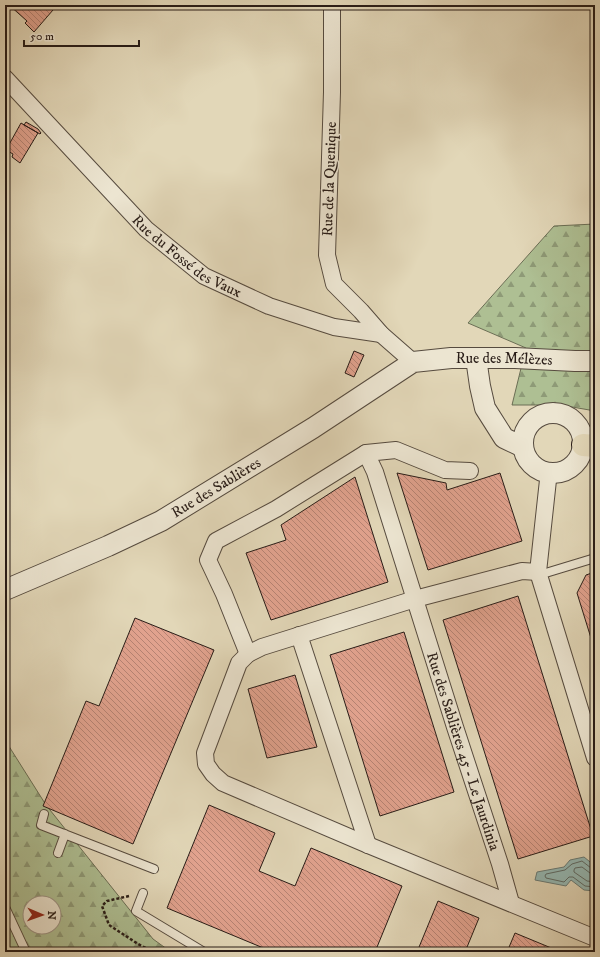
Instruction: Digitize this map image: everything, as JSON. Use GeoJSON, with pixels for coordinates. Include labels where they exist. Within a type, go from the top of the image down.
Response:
{"type":"FeatureCollection","features":[{"type":"Feature","properties":{"kind":"street","name":"Rue de la Quenique"},"geometry":{"type":"LineString","coordinates":[[332,5],[332,92],[327,256],[334,284],[381,334]]}},
{"type":"Feature","properties":{"kind":"street","name":"Rue du Fossé des Vaux"},"geometry":{"type":"LineString","coordinates":[[5,78],[146,229],[204,276],[269,306],[334,327],[381,334]]}},
{"type":"Feature","properties":{"kind":"street"},"geometry":{"type":"LineString","coordinates":[[381,334],[413,362]]}},
{"type":"Feature","properties":{"kind":"street","name":"Rue des Mélèzes"},"geometry":{"type":"LineString","coordinates":[[413,362],[450,358],[595,361]]}},
{"type":"Feature","properties":{"kind":"street"},"geometry":{"type":"LineString","coordinates":[[476,358],[485,408],[504,438],[523,447]]}},
{"type":"Feature","properties":{"kind":"street","name":"Rue des Sablières"},"geometry":{"type":"LineString","coordinates":[[5,590],[108,546],[160,521],[313,428],[413,362]]}},
{"type":"Feature","properties":{"kind":"street"},"geometry":{"type":"LineString","coordinates":[[553,412],[563,414],[572,419],[578,426],[589,446],[569,468],[560,472],[551,473],[538,469],[528,460],[523,447],[524,436],[528,426],[535,419],[544,414],[553,412]]}},
{"type":"Feature","properties":{"kind":"street"},"geometry":{"type":"LineString","coordinates":[[494,422],[510,426],[528,426]]}},
{"type":"Feature","properties":{"kind":"street"},"geometry":{"type":"LineString","coordinates":[[248,654],[224,594],[208,560],[216,541],[276,508],[366,454],[396,450],[445,470],[470,471]]}},
{"type":"Feature","properties":{"kind":"street","name":"Rue des Sablières 45 - Le Jaurdinia"},"geometry":{"type":"LineString","coordinates":[[366,454],[375,472],[500,864],[511,903]]}},
{"type":"Feature","properties":{"kind":"street"},"geometry":{"type":"LineString","coordinates":[[551,473],[548,480],[539,574],[595,758]]}},
{"type":"Feature","properties":{"kind":"street"},"geometry":{"type":"LineString","coordinates":[[539,574],[522,571],[415,599],[262,647],[248,654],[239,662],[205,753],[206,764],[213,774],[223,783],[595,938]]}},
{"type":"Feature","properties":{"kind":"street"},"geometry":{"type":"LineString","coordinates":[[299,635],[368,844]]}},
{"type":"Feature","properties":{"kind":"lane"},"geometry":{"type":"LineString","coordinates":[[539,574],[595,558]]}},
{"type":"Feature","properties":{"kind":"lane"},"geometry":{"type":"LineString","coordinates":[[44,814],[41,825],[154,869]]}},
{"type":"Feature","properties":{"kind":"lane"},"geometry":{"type":"LineString","coordinates":[[58,853],[65,834]]}},
{"type":"Feature","properties":{"kind":"lane"},"geometry":{"type":"LineString","coordinates":[[143,893],[136,911],[204,952]]}},
{"type":"Feature","properties":{"kind":"lane"},"geometry":{"type":"LineString","coordinates":[[5,907],[26,952]]}},
{"type":"Feature","properties":{"kind":"path"},"geometry":{"type":"LineString","coordinates":[[143,893],[107,901],[102,906],[109,925],[153,952]]}},
{"type":"Feature","properties":{"kind":"green space"},"geometry":{"type":"Polygon","coordinates":[[[595,224],[595,411],[561,405],[512,405],[526,348],[468,323],[554,226],[595,224]]]}},
{"type":"Feature","properties":{"kind":"green space"},"geometry":{"type":"Polygon","coordinates":[[[5,740],[46,805],[153,939],[171,952],[5,952],[5,740]]]}},
{"type":"Feature","properties":{"kind":"water"},"geometry":{"type":"Polygon","coordinates":[[[584,857],[595,866],[595,891],[584,890],[571,880],[566,886],[535,880],[537,872],[564,867],[570,860],[584,857]]]}},
{"type":"Feature","properties":{"kind":"building"},"geometry":{"type":"Polygon","coordinates":[[[9,5],[47,5],[53,10],[34,32],[25,23],[27,21],[9,5]]]}},
{"type":"Feature","properties":{"kind":"building"},"geometry":{"type":"Polygon","coordinates":[[[26,122],[38,129],[41,133],[40,134],[24,125],[26,122]]]}},
{"type":"Feature","properties":{"kind":"building"},"geometry":{"type":"Polygon","coordinates":[[[21,123],[38,133],[20,163],[12,157],[13,154],[6,150],[21,123]]]}},
{"type":"Feature","properties":{"kind":"building"},"geometry":{"type":"Polygon","coordinates":[[[354,351],[364,355],[354,377],[345,373],[354,351]]]}},
{"type":"Feature","properties":{"kind":"building"},"geometry":{"type":"Polygon","coordinates":[[[397,473],[446,483],[447,490],[500,473],[522,541],[428,570],[397,473]]]}},
{"type":"Feature","properties":{"kind":"building"},"geometry":{"type":"Polygon","coordinates":[[[355,477],[388,582],[271,620],[246,553],[286,540],[281,525],[355,477]]]}},
{"type":"Feature","properties":{"kind":"building"},"geometry":{"type":"Polygon","coordinates":[[[595,572],[595,651],[577,593],[586,575],[595,572]]]}},
{"type":"Feature","properties":{"kind":"building"},"geometry":{"type":"Polygon","coordinates":[[[518,596],[593,836],[518,859],[443,620],[518,596]]]}},
{"type":"Feature","properties":{"kind":"building"},"geometry":{"type":"Polygon","coordinates":[[[135,618],[214,650],[133,844],[43,806],[86,701],[99,706],[135,618]]]}},
{"type":"Feature","properties":{"kind":"building"},"geometry":{"type":"Polygon","coordinates":[[[404,632],[454,792],[380,816],[330,655],[404,632]]]}},
{"type":"Feature","properties":{"kind":"building"},"geometry":{"type":"Polygon","coordinates":[[[295,675],[317,747],[267,758],[248,689],[295,675]]]}},
{"type":"Feature","properties":{"kind":"building"},"geometry":{"type":"Polygon","coordinates":[[[209,805],[275,833],[259,871],[295,886],[311,848],[402,886],[375,952],[273,952],[167,908],[209,805]]]}},
{"type":"Feature","properties":{"kind":"building"},"geometry":{"type":"Polygon","coordinates":[[[438,901],[479,918],[465,952],[417,952],[438,901]]]}},
{"type":"Feature","properties":{"kind":"building"},"geometry":{"type":"Polygon","coordinates":[[[515,933],[561,952],[507,952],[515,933]]]}}]}
